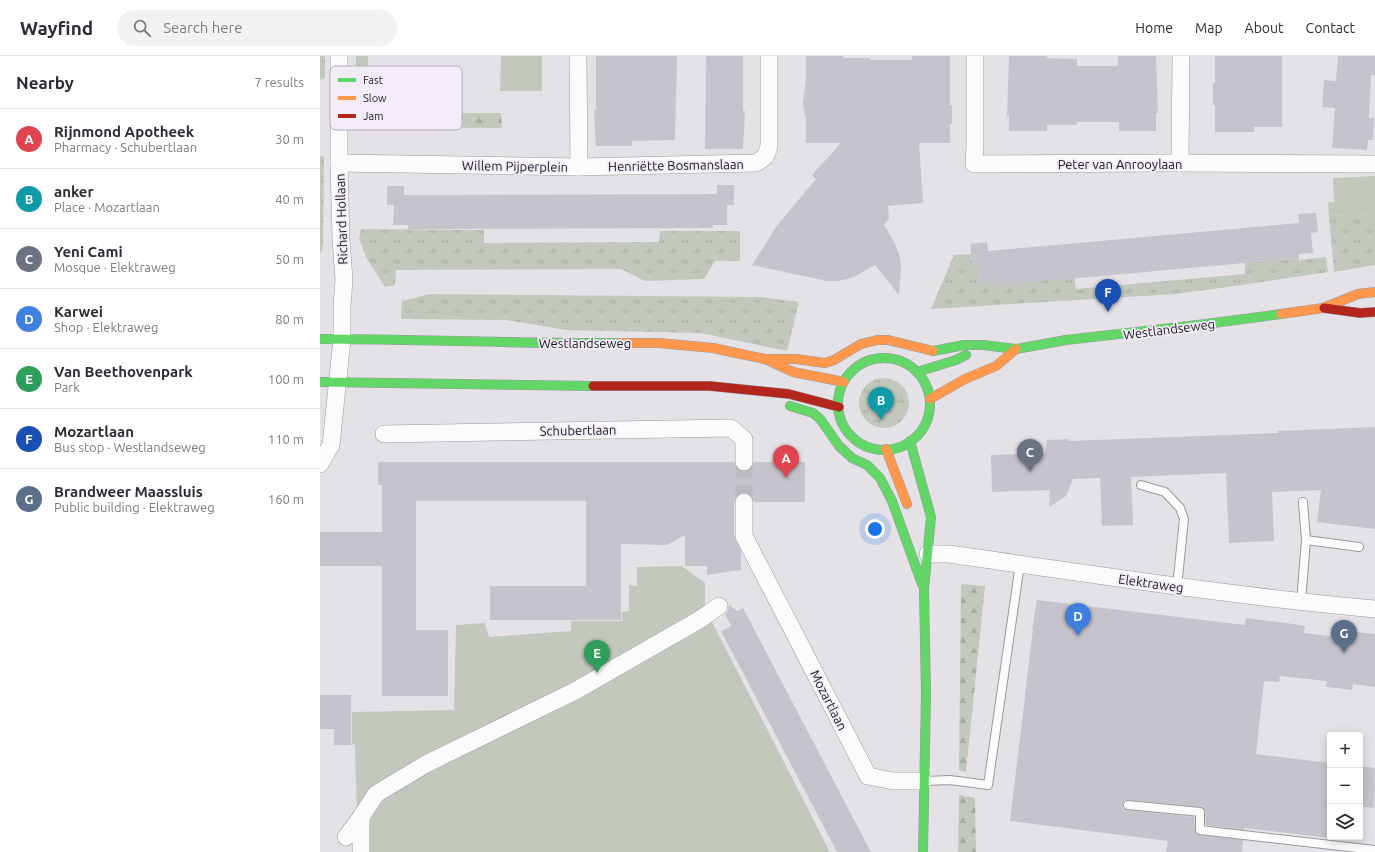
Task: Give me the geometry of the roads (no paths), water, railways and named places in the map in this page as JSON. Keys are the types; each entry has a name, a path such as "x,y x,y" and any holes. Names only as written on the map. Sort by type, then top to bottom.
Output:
{"main road":[{"name":"Westlandseweg","path":"320,339 552,344 659,343 713,348 765,359 796,359 825,363 834,360 861,344 877,340 888,340 933,351 964,345 983,345 1016,349 1066,340 1206,324 1323,308 1358,294 1375,292"},
{"name":"Westlandseweg","path":"1323,308 1360,313 1375,312"},
{"path":"917,372 956,360 983,345"},
{"path":"930,399 965,379 996,366 1016,349"},
{"path":"878,358 889,358 899,360 909,365 917,372 926,384 930,399 926,422 919,433 910,441 898,447 886,450 867,446 851,435 841,420 839,407 840,394 844,382 858,366 878,358"},
{"name":"Westlandseweg","path":"765,359 793,372 844,382"},
{"path":"320,382 658,387 710,386 789,394 839,407"},
{"path":"754,390 787,405 813,413 821,420 839,446 852,458 867,465 880,478 892,502 924,589"},
{"path":"910,441 931,517 924,589 926,694 922,852"},
{"path":"886,450 910,512"},
{"path":"919,533 928,554"}],"street":[{"name":"Willem Pijperplein","path":"339,163 579,167 578,56"},
{"name":"Henriëtte Bosmanslaan","path":"579,167 756,163 765,157 769,147 769,56"},
{"name":"Peter van Anrooylaan","path":"975,56 974,164 1375,164"},
{"path":"1180,163 1181,56"},
{"name":"Richard Hollaan","path":"320,464 331,445 342,339 344,280 341,239 339,130"},
{"name":"Schubertlaan","path":"384,434 732,428 744,439 744,462"},
{"name":"Mozartlaan","path":"744,502 744,536 868,776 893,781 924,781"},
{"name":"Elektraweg","path":"928,554 949,554 1177,587 1301,602 1375,609"},
{"path":"346,837 376,794 419,768 575,691 699,620 719,606"},
{"path":"361,817 361,852"}],"lane":[{"path":"1141,485 1165,492 1180,508 1184,518 1177,587"},
{"path":"1301,602 1306,540 1302,502"},
{"path":"1306,540 1359,547"},
{"path":"924,781 950,780 988,784 1020,564"},
{"path":"1128,804 1200,812 1200,830 1375,850"}],"tunnel":[{"path":"744,462 744,502"}],"place":[{"name":"Mozartlaan","path":"1108,312"},
{"name":"anker","path":"881,420"},
{"name":"Yeni Cami","path":"1030,472"},
{"name":"Rijnmond Apotheek","path":"786,478"},
{"name":"Karwei","path":"1078,636"},
{"name":"Brandweer Maassluis","path":"1344,653"},
{"name":"Van Beethovenpark","path":"597,673"}]}
